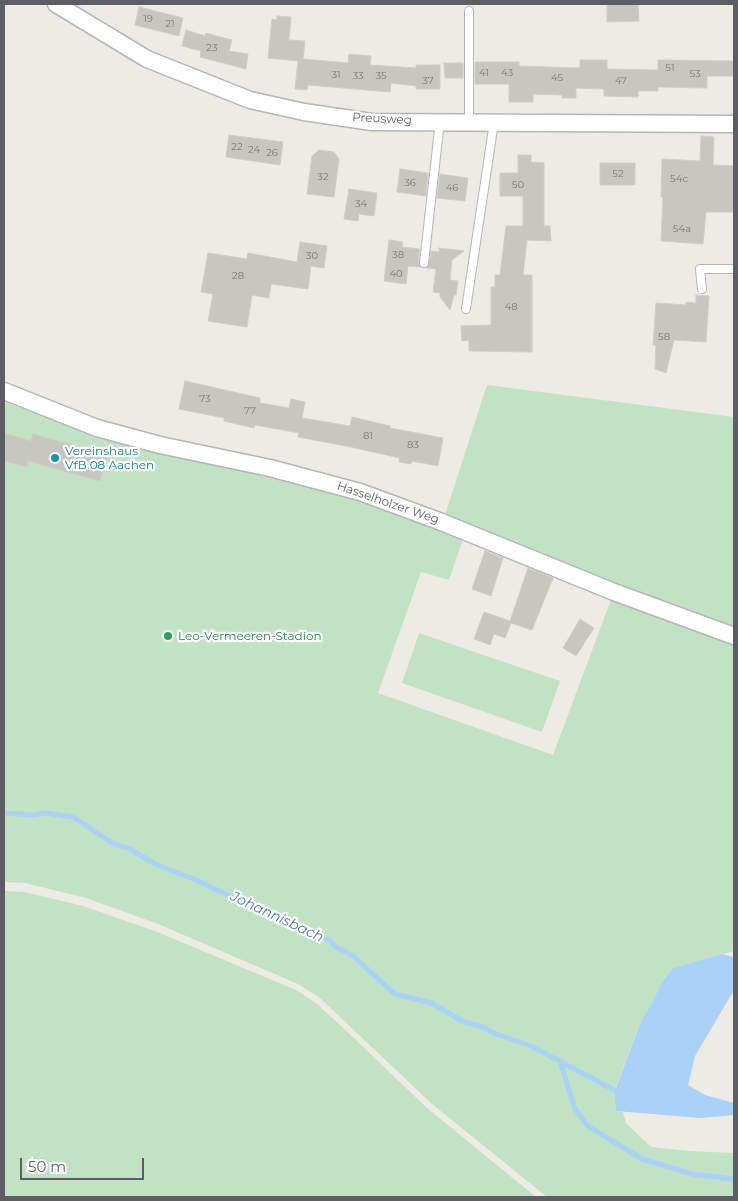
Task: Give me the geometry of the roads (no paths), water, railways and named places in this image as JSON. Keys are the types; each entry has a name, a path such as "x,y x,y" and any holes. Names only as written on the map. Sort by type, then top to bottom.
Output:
{"street":[{"name":"Preusweg","path":"56,4 147,59 250,100 304,112 372,122 734,124"},
{"name":"Hasselholzer Weg","path":"4,391 97,428 160,445 270,468 360,492 439,521 614,592 734,636"}],"lane":[{"path":"469,11 469,122"},
{"path":"424,263 440,121"},
{"path":"466,309 494,122"},
{"path":"702,289 700,269 734,269"}],"water":[{"path":"722,954 734,957 734,990 695,1056 688,1085 705,1095 734,1103 734,1115 701,1118 616,1111 614,1090 642,1019 662,982 673,968"}],"waterway":[{"name":"Johannisbach","path":"4,813 32,815 46,813 73,817 112,843 130,849 155,864 317,933 336,947 353,956 395,994 431,1003 464,1022 483,1027 496,1034 531,1046 614,1090 620,1090"},
{"path":"560,1061 575,1109 588,1126 642,1159 692,1174 734,1179"}],"place":[{"name":"Vereinshaus VfB 08 Aachen","path":"55,458"},
{"name":"Leo-Vermeeren-Stadion","path":"168,636"}]}
